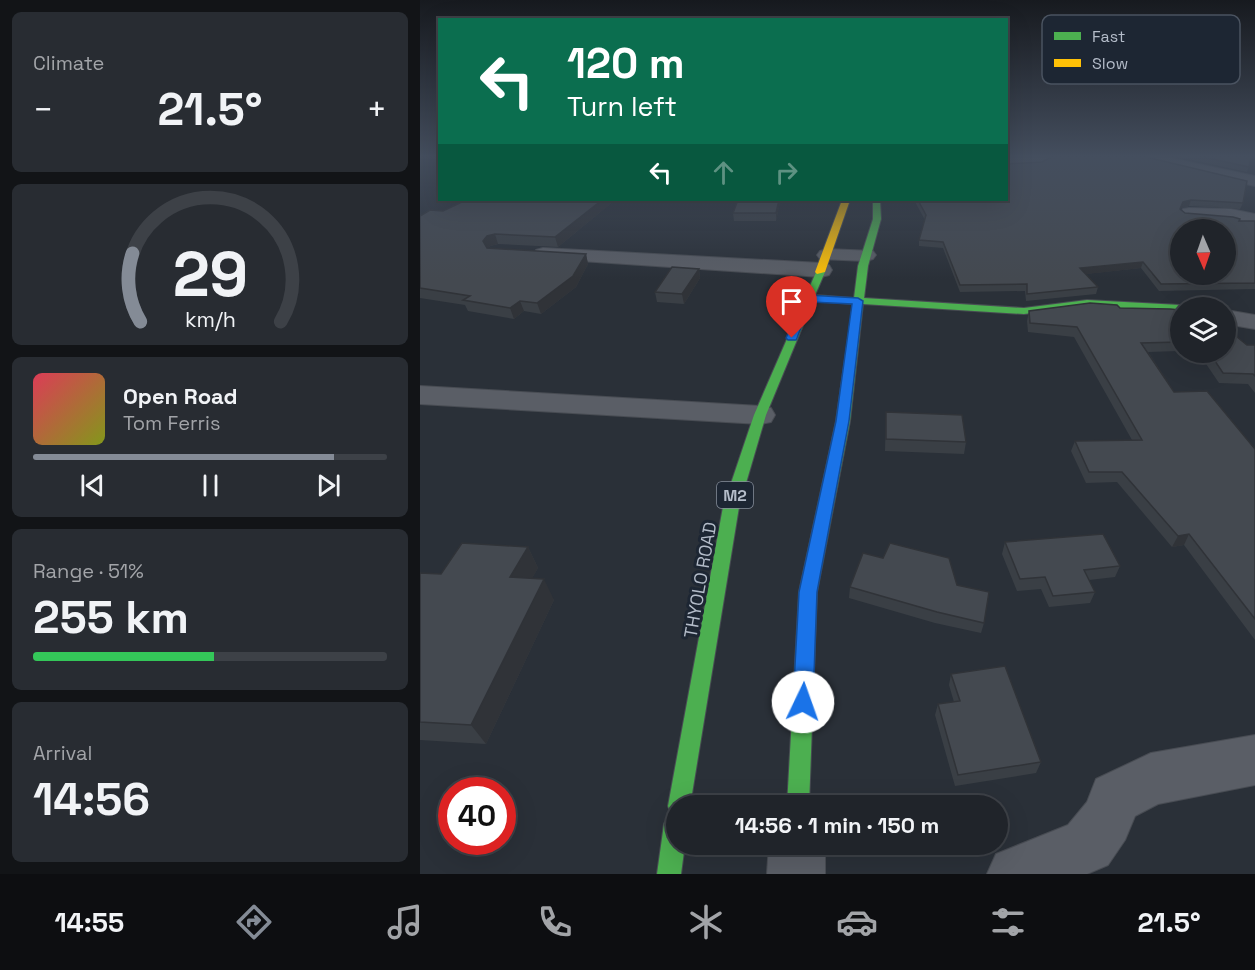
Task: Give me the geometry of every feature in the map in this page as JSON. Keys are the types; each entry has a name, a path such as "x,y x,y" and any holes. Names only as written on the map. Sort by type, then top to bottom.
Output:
{"main road":[{"name":"THYOLO ROAD","path":"681,795 731,507 760,415 824,262 846,201"},
{"path":"799,795 808,592 843,421 858,301 866,255 874,233 876,201"},
{"path":"808,298 992,310 1023,310 1087,303 1170,307"},
{"path":"669,874 672,855"}],"street":[{"path":"1189,213 1231,215 1255,220"},
{"path":"520,253 824,262 866,255"},
{"path":"1236,319 1255,322"},
{"path":"420,395 760,415"},
{"path":"1016,874 1046,864 1088,845 1106,821 1115,798 1151,779 1255,759"},
{"path":"796,874 797,855"}],"building":[{"path":"1008,197 1244,197 1243,203 1191,200 1183,202 1180,209 1185,213 1233,217 1240,219 1239,221 1255,221 1255,283 1236,283 1236,219 1170,219 1170,284 1161,284 1143,262 1080,268 1098,287 1027,294 1027,284 960,285 943,242 919,240 926,215 919,201 1008,201"},
{"path":"464,201 601,201 555,237 495,234 487,236 483,241 487,248 586,254 573,276 537,303 520,301 510,308 463,300 470,296 420,288 420,216 430,210 443,211"},
{"path":"738,201 779,201 776,213 733,213"},
{"path":"672,267 699,269 682,294 655,292"},
{"path":"1090,303 1117,305 1120,308 1170,309 1170,342 1141,343 1174,392 1207,391 1255,449 1255,619 1189,534 1178,536 1122,472 1089,472 1075,441 1142,440 1077,327 1030,323 1029,311"},
{"path":"1236,336 1247,345 1255,345 1255,376 1253,374 1223,373 1216,363 1236,363"},
{"path":"886,412 962,415 966,442 886,439"},
{"path":"1103,534 1120,566 1084,570 1095,592 1053,596 1045,577 1020,579 1005,542"},
{"path":"462,543 528,547 510,577 544,579 471,725 420,722 420,573 441,574"},
{"path":"890,543 949,558 957,585 989,592 984,623 850,587 863,553 883,558"},
{"path":"1005,666 1041,762 958,775 938,704 960,701 951,674"}],"traffic: fast":[{"path":"799,795 808,592 843,421 863,266 877,219 876,201"},
{"path":"681,795 731,507 760,415 820,272"},
{"path":"808,298 1024,311 1087,303 1170,307"},
{"path":"669,874 672,855"}],"traffic: slow":[{"path":"820,272 846,201"}],"route":[{"path":"792,338 808,298 858,301 843,421 808,592 803,702"}]}
